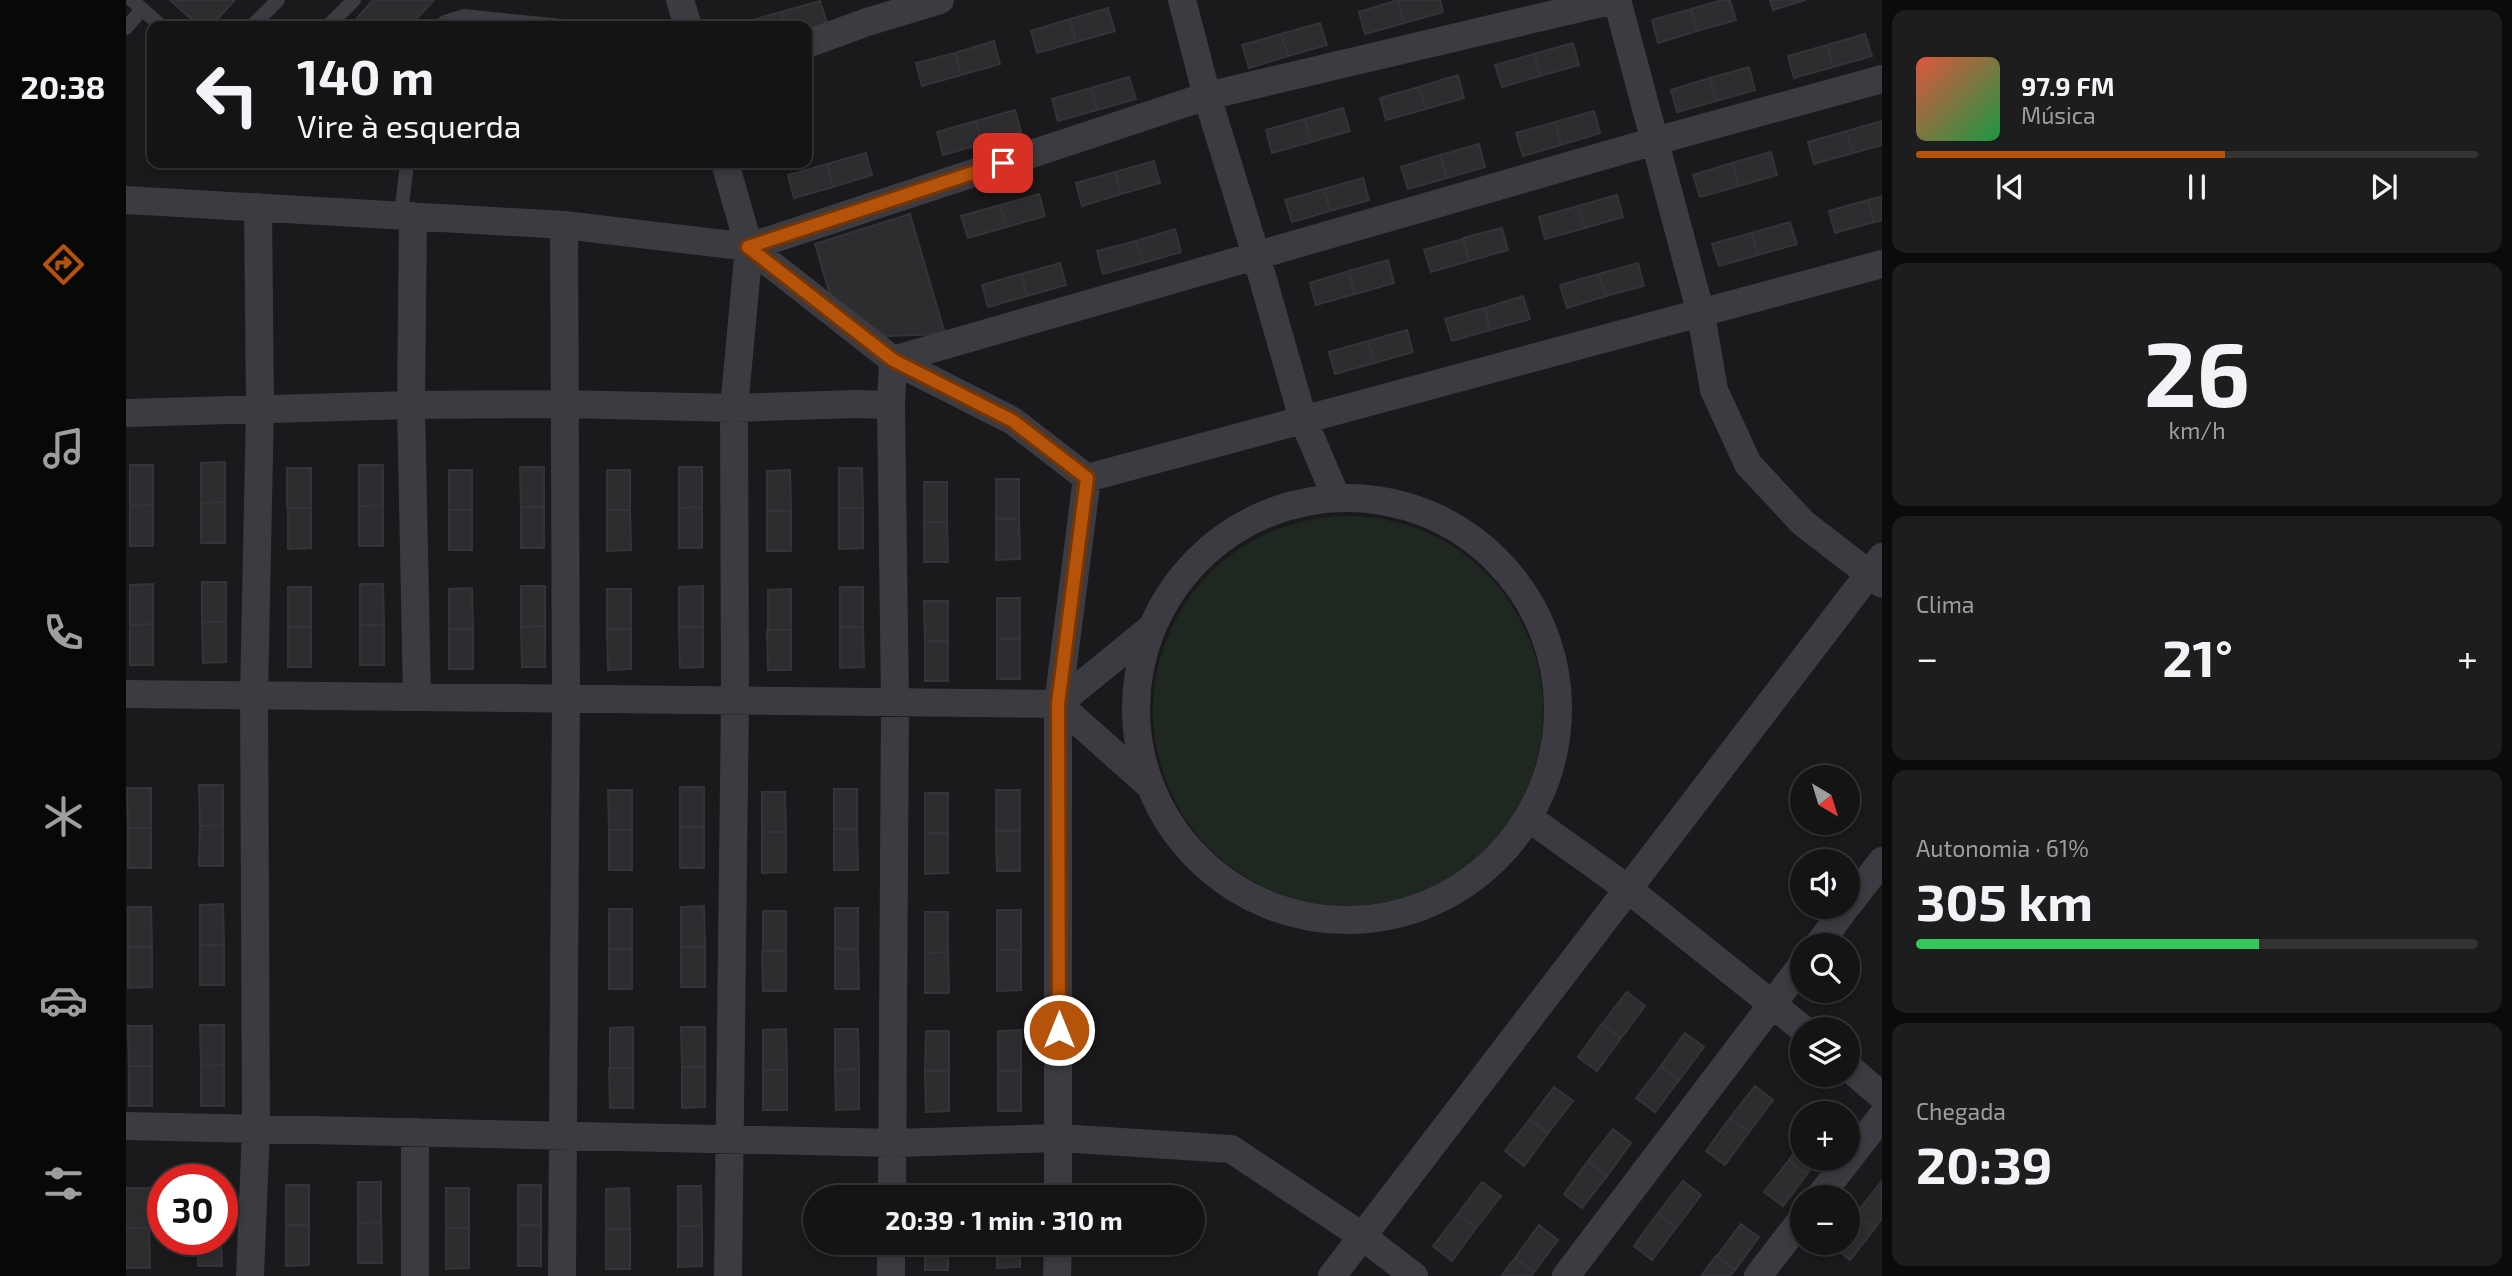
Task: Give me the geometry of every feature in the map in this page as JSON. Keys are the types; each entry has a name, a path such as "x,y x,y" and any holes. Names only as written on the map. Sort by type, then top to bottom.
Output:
{"street":[{"path":"680,0 686,21"},
{"path":"812,41 863,11 940,0"},
{"path":"1182,0 1207,96 1303,419 1336,497"},
{"path":"126,200 564,225 748,247 1207,96 1615,0 1701,314 1714,390 1748,464 1803,523 1878,571 1628,889 1332,1276"},
{"path":"893,360 1655,141 1882,79"},
{"path":"726,168 748,247 734,408 735,701 728,1276"},
{"path":"250,1276 256,1129 254,695 260,408 258,208"},
{"path":"407,216 417,697"},
{"path":"562,1276 566,699 564,225"},
{"path":"748,247 893,360 1013,421 1087,478"},
{"path":"1087,478 1882,264"},
{"path":"892,1185 895,702 891,405 893,360"},
{"path":"126,413 411,405 565,404 734,408 891,405"},
{"path":"1058,1185 1058,704 1087,478"},
{"path":"1336,497 1401,503 1461,529 1511,572 1544,628 1559,692 1554,757 1529,818 1486,870 1427,906 1361,921 1293,915 1231,888 1181,842 1147,783 1136,732 1137,679 1151,628 1181,577 1225,536 1278,509 1336,497"},
{"path":"126,694 1058,704 1151,628"},
{"path":"1058,704 1147,783"},
{"path":"1529,818 1628,889 1790,1018"},
{"path":"1860,890 1882,861"},
{"path":"1827,933 1838,919"},
{"path":"1566,1276 1790,981"},
{"path":"1860,1077 1882,1096"},
{"path":"1828,1185 1882,1116"},
{"path":"126,1126 894,1143 1059,1138 1231,1149 1362,1236 1414,1276"},
{"path":"415,1132 415,1276"},
{"path":"1758,1276 1790,1235"},
{"path":"891,1255 891,1276"},
{"path":"1057,1276 1058,1255"}],"lane":[{"path":"257,21 278,0"},
{"path":"333,21 354,0"},
{"path":"126,27 137,5 155,21"},
{"path":"448,21 464,16 513,21"},
{"path":"407,168 407,216"}],"shaded area":[{"path":"1348,516 1386,520 1423,531 1456,549 1486,573 1510,603 1528,636 1539,673 1543,711 1539,749 1528,786 1510,819 1486,849 1456,873 1423,891 1386,902 1348,906 1310,902 1273,891 1240,873 1210,849 1186,819 1168,786 1157,749 1153,711 1157,673 1168,636 1186,603 1210,573 1240,549 1273,531 1310,520"}],"building":[{"path":"170,0 235,0 216,21 193,21"},
{"path":"373,0 434,0 415,21 354,21"},
{"path":"1398,0 1404,23 1365,34 1359,12"},
{"path":"1398,0 1440,0 1443,12 1404,23"},
{"path":"1730,0 1736,20 1697,31 1691,9"},
{"path":"1770,0 1806,0 1773,10"},
{"path":"820,1 827,23 812,28 812,21 784,21 781,12"},
{"path":"1108,8 1115,31 1076,42 1070,19"},
{"path":"1691,9 1697,31 1658,43 1652,20"},
{"path":"781,12 784,21 749,21"},
{"path":"1070,19 1076,42 1037,53 1031,31"},
{"path":"1320,23 1327,45 1288,56 1281,34"},
{"path":"1281,34 1288,56 1249,68 1242,45"},
{"path":"1865,34 1872,56 1833,67 1827,45"},
{"path":"994,41 1000,64 961,75 955,53"},
{"path":"1573,43 1579,65 1540,76 1534,54"},
{"path":"1827,45 1833,67 1794,78 1788,56"},
{"path":"955,53 961,75 922,86 916,63"},
{"path":"1534,54 1540,76 1502,87 1495,65"},
{"path":"1749,67 1755,90 1716,101 1710,78"},
{"path":"1458,75 1464,98 1426,109 1419,87"},
{"path":"1129,77 1136,99 1097,110 1091,88"},
{"path":"1710,78 1716,101 1677,112 1671,90"},
{"path":"1419,87 1426,109 1386,120 1380,98"},
{"path":"1091,88 1097,110 1058,121 1052,99"},
{"path":"1343,108 1350,131 1311,142 1305,119"},
{"path":"1015,110 1021,132 982,144 976,121"},
{"path":"1594,111 1600,133 1561,145 1555,122"},
{"path":"1305,119 1311,142 1272,153 1266,130"},
{"path":"976,121 982,144 943,155 937,132"},
{"path":"1882,121 1882,145 1853,153 1847,131"},
{"path":"1555,122 1561,145 1523,156 1516,133"},
{"path":"1847,131 1853,153 1814,164 1808,142"},
{"path":"1479,144 1485,167 1447,178 1440,155"},
{"path":"1771,152 1777,175 1739,186 1732,163"},
{"path":"866,153 872,175 833,187 827,164"},
{"path":"1440,155 1447,178 1408,189 1401,167"},
{"path":"1154,161 1160,183 1121,194 1115,172"},
{"path":"1732,163 1739,186 1700,197 1693,175"},
{"path":"827,164 833,187 794,198 788,175"},
{"path":"1115,172 1121,194 1082,206 1076,183"},
{"path":"1363,178 1369,200 1330,211 1324,189"},
{"path":"1324,189 1330,211 1292,222 1285,200"},
{"path":"1039,194 1045,216 1006,227 1000,205"},
{"path":"1617,195 1623,217 1585,228 1578,206"},
{"path":"1882,196 1882,220 1874,222 1868,200"},
{"path":"1868,200 1874,222 1835,233 1829,211"},
{"path":"1000,205 1006,227 968,238 961,216"},
{"path":"1578,206 1585,228 1545,239 1539,217"},
{"path":"910,214 945,334 886,336 832,301 815,244"},
{"path":"1790,222 1797,244 1758,255 1751,233"},
{"path":"1502,228 1508,250 1469,261 1463,238"},
{"path":"1175,229 1181,252 1143,263 1136,241"},
{"path":"1751,233 1758,255 1719,266 1712,244"},
{"path":"1463,239 1469,261 1431,272 1424,250"},
{"path":"1136,241 1143,263 1103,274 1097,251"},
{"path":"1388,260 1394,283 1355,294 1349,271"},
{"path":"1060,263 1066,285 1027,296 1021,274"},
{"path":"1638,263 1644,286 1606,296 1599,274"},
{"path":"1349,271 1355,294 1316,305 1310,283"},
{"path":"1021,274 1027,296 988,307 982,285"},
{"path":"1599,274 1606,296 1567,308 1560,285"},
{"path":"1523,296 1530,319 1490,330 1485,308"},
{"path":"1484,308 1490,330 1452,341 1445,319"},
{"path":"1407,330 1413,352 1374,363 1368,341"},
{"path":"1368,341 1374,363 1335,374 1329,352"},
{"path":"225,462 225,502 201,503 201,463"},
{"path":"130,465 153,465 153,505 130,506"},
{"path":"359,465 383,465 383,505 359,506"},
{"path":"520,467 544,467 544,507 521,507"},
{"path":"679,467 702,467 702,507 679,508"},
{"path":"287,468 311,468 311,508 287,508"},
{"path":"839,468 862,468 863,508 839,508"},
{"path":"449,470 472,470 472,510 449,510"},
{"path":"607,470 630,470 630,510 607,510"},
{"path":"790,470 791,511 767,511 767,471"},
{"path":"996,479 1019,479 1019,519 996,519"},
{"path":"924,482 947,482 947,522 924,522"},
{"path":"225,502 225,543 201,543 201,503"},
{"path":"153,505 153,546 130,546 130,506"},
{"path":"383,505 383,546 359,546 359,506"},
{"path":"521,507 544,507 544,548 521,548"},
{"path":"702,507 702,548 679,548 679,508"},
{"path":"288,508 311,508 311,548 288,549"},
{"path":"839,508 863,508 863,548 839,549"},
{"path":"449,510 472,510 472,550 449,550"},
{"path":"607,510 630,510 631,550 607,551"},
{"path":"767,511 791,511 791,551 767,551"},
{"path":"996,519 1019,519 1020,559 996,560"},
{"path":"924,522 947,522 948,562 924,562"},
{"path":"202,582 226,582 226,622 202,622"},
{"path":"153,584 153,624 130,625 130,585"},
{"path":"360,584 383,584 384,625 360,625"},
{"path":"521,586 545,586 545,626 521,627"},
{"path":"703,586 703,627 679,627 679,587"},
{"path":"288,587 311,587 311,627 288,627"},
{"path":"840,587 863,587 863,627 840,627"},
{"path":"472,588 473,629 449,629 449,589"},
{"path":"607,589 631,589 631,629 607,629"},
{"path":"791,589 791,630 768,630 768,590"},
{"path":"997,598 1020,598 1020,639 997,639"},
{"path":"924,601 948,601 948,641 925,641"},
{"path":"202,622 226,622 226,662 203,663"},
{"path":"153,624 153,665 130,665 130,625"},
{"path":"360,625 384,625 384,665 360,665"},
{"path":"545,626 545,667 522,667 521,627"},
{"path":"288,627 311,627 311,667 288,667"},
{"path":"679,627 703,627 703,667 680,668"},
{"path":"840,627 863,627 864,667 840,668"},
{"path":"449,629 473,629 473,669 449,669"},
{"path":"631,629 631,669 608,670 607,630"},
{"path":"767,630 791,630 791,670 768,670"},
{"path":"997,639 1020,639 1020,679 997,679"},
{"path":"925,641 948,641 948,681 925,681"},
{"path":"199,785 223,785 223,825 200,826"},
{"path":"680,787 704,787 704,827 680,827"},
{"path":"127,788 151,788 151,828 128,828"},
{"path":"834,789 857,789 857,829 834,829"},
{"path":"608,790 632,790 632,830 609,830"},
{"path":"996,790 1020,790 1020,831 996,831"},
{"path":"762,792 785,792 786,832 762,832"},
{"path":"925,793 948,793 948,833 925,833"},
{"path":"223,825 223,866 199,866 200,826"},
{"path":"680,827 704,827 704,868 680,868"},
{"path":"128,828 151,828 151,868 128,868"},
{"path":"834,829 857,829 858,870 834,870"},
{"path":"609,830 632,830 632,870 609,870"},
{"path":"996,831 1020,831 1020,871 997,871"},
{"path":"762,832 786,832 786,872 762,873"},
{"path":"925,833 948,833 948,873 925,874"},
{"path":"223,904 224,945 200,945 200,905"},
{"path":"704,906 705,947 681,947 681,907"},
{"path":"128,907 151,907 152,947 128,947"},
{"path":"835,908 858,908 858,949 835,948"},
{"path":"609,909 632,909 632,949 609,949"},
{"path":"997,910 1021,910 1021,950 997,950"},
{"path":"763,911 786,911 786,951 763,951"},
{"path":"925,912 948,912 948,952 925,953"},
{"path":"200,945 224,945 224,985 200,985"},
{"path":"128,947 152,947 152,987 128,988"},
{"path":"681,947 705,947 705,987 681,987"},
{"path":"609,949 632,949 632,989 609,989"},
{"path":"835,949 858,949 859,989 835,989"},
{"path":"997,950 1021,950 1021,990 997,991"},
{"path":"762,951 786,951 786,991 763,991"},
{"path":"948,952 949,993 925,993 925,953"},
{"path":"1627,992 1645,1006 1621,1038 1602,1024"},
{"path":"1602,1024 1621,1038 1597,1071 1578,1057"},
{"path":"200,1025 224,1025 224,1065 201,1066"},
{"path":"128,1026 152,1026 152,1066 129,1066"},
{"path":"633,1027 633,1068 610,1068 610,1028"},
{"path":"681,1027 705,1027 705,1067 682,1067"},
{"path":"786,1029 787,1070 763,1070 763,1030"},
{"path":"835,1029 858,1029 859,1069 835,1070"},
{"path":"1021,1030 1021,1071 998,1071 998,1031"},
{"path":"926,1031 949,1031 949,1071 925,1071"},
{"path":"1685,1033 1704,1047 1679,1080 1661,1066"},
{"path":"224,1065 224,1106 201,1106 201,1066"},
{"path":"129,1066 152,1066 152,1106 129,1106"},
{"path":"1661,1066 1679,1080 1655,1112 1636,1098"},
{"path":"682,1067 705,1067 705,1107 682,1108"},
{"path":"609,1068 633,1068 633,1108 610,1108"},
{"path":"859,1069 859,1109 836,1110 835,1070"},
{"path":"763,1070 787,1070 787,1110 763,1110"},
{"path":"925,1071 949,1071 949,1111 926,1112"},
{"path":"998,1071 1021,1071 1021,1111 998,1111"},
{"path":"1755,1086 1773,1100 1749,1132 1730,1118"},
{"path":"1554,1087 1573,1101 1548,1133 1530,1119"},
{"path":"1730,1118 1749,1132 1725,1165 1706,1151"},
{"path":"1530,1119 1548,1133 1524,1166 1505,1151"},
{"path":"1613,1129 1631,1143 1607,1176 1588,1161"},
{"path":"1789,1160 1790,1171 1803,1171 1807,1174 1799,1185 1790,1185 1790,1197 1783,1206 1764,1192"},
{"path":"1588,1161 1607,1176 1582,1208 1564,1194"},
{"path":"1683,1181 1701,1195 1676,1228 1658,1213"},
{"path":"358,1182 381,1182 381,1222 358,1223"},
{"path":"1482,1182 1501,1196 1476,1228 1458,1214"},
{"path":"1881,1182 1882,1218 1875,1228 1860,1217 1860,1209"},
{"path":"286,1185 309,1185 309,1225 286,1225"},
{"path":"518,1185 541,1185 541,1225 518,1225"},
{"path":"678,1186 701,1186 702,1226 678,1226"},
{"path":"126,1188 147,1188 147,1228 126,1228"},
{"path":"446,1188 469,1188 469,1228 446,1228"},
{"path":"629,1188 630,1229 606,1229 606,1189"},
{"path":"1658,1213 1676,1228 1652,1260 1634,1246"},
{"path":"1458,1214 1476,1228 1452,1261 1433,1246"},
{"path":"1860,1217 1875,1228 1860,1247"},
{"path":"381,1222 382,1263 358,1263 358,1223"},
{"path":"1741,1224 1759,1237 1735,1270 1717,1256"},
{"path":"309,1225 309,1265 286,1266 286,1226"},
{"path":"518,1225 541,1225 541,1266 518,1266"},
{"path":"1539,1225 1558,1240 1534,1272 1515,1258"},
{"path":"678,1226 702,1226 702,1266 678,1267"},
{"path":"126,1228 147,1228 150,1268 126,1268"},
{"path":"446,1228 469,1228 469,1268 446,1269"},
{"path":"606,1229 630,1229 630,1269 606,1269"},
{"path":"198,1255 222,1255 222,1266 198,1266"},
{"path":"925,1255 948,1255 948,1270 925,1270"},
{"path":"997,1255 1020,1255 1020,1267 997,1268"},
{"path":"1716,1256 1735,1270 1730,1276 1701,1276"},
{"path":"1515,1258 1534,1272 1531,1276 1501,1276"}],"route":[{"path":"1003,163 748,247 893,360 1013,421 1087,478 1058,704 1059,1030"}]}
